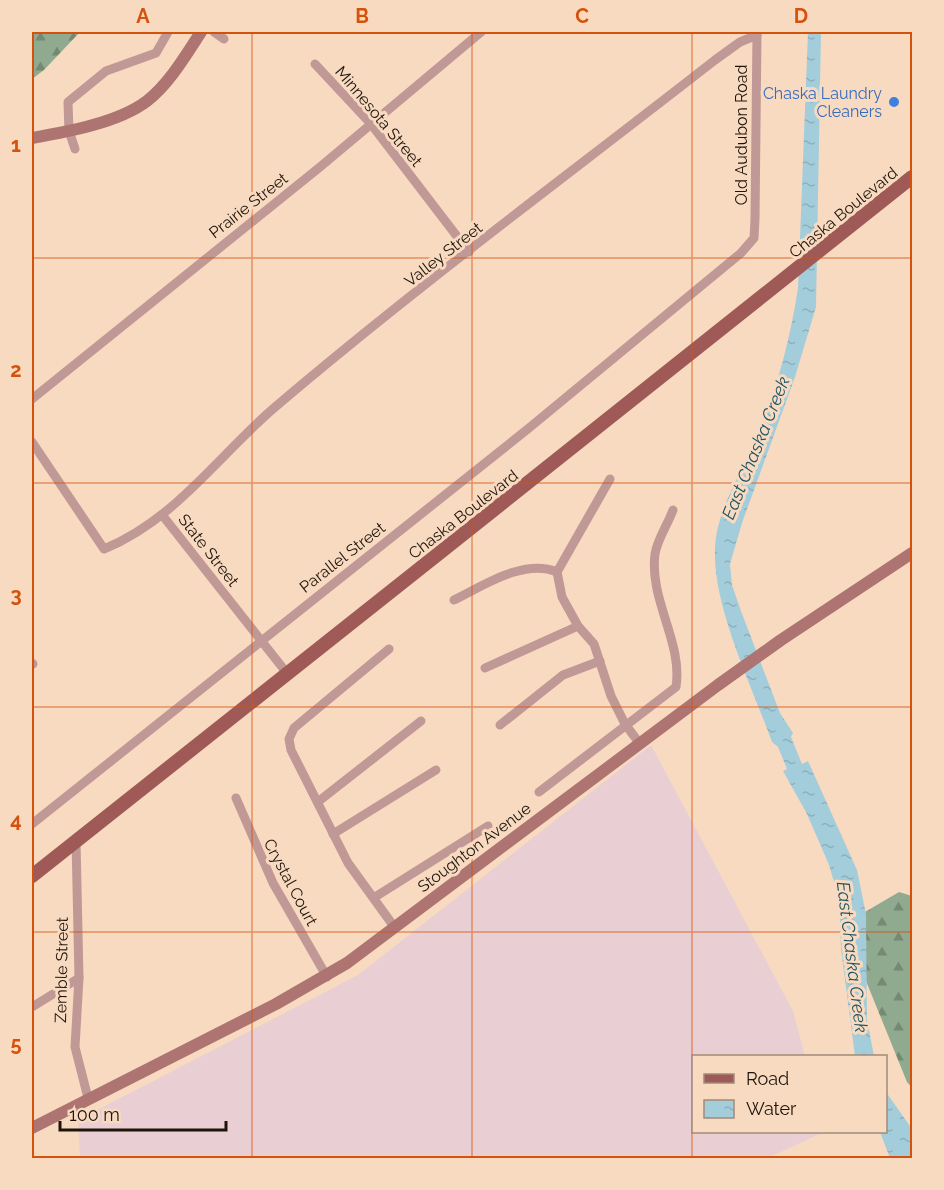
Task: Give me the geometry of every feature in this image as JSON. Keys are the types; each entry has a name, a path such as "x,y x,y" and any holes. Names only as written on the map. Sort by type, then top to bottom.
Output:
{"main road":[{"name":"Chaska Boulevard","path":"32,876 286,672 510,499 912,177"}],"street":[{"path":"75,149 69,131 68,102 106,71 156,53 168,32"},
{"path":"32,138 69,131 114,117 147,102 181,64 201,32"},
{"path":"214,32 224,39"},
{"name":"Prairie Street","path":"32,399 481,32"},
{"name":"Old Audubon Road","path":"754,238 757,33"},
{"name":"Valley Street","path":"163,516 273,409 715,60 757,33"},
{"name":"Minnesota Street","path":"315,64 371,124 469,252"},
{"name":"Parallel Street","path":"32,824 670,312 741,253 754,238"},
{"name":"State Street","path":"32,442 104,549 163,516 286,672"},
{"path":"610,479 556,572 561,597 578,626 594,644 611,696 625,724 640,744"},
{"path":"539,792 625,724 665,698 676,687 676,657 661,601 655,565 655,552 673,510"},
{"name":"Stoughton Avenue","path":"32,1128 327,977 718,685 912,553"},
{"path":"454,600 501,578 533,568 546,568 556,572"},
{"path":"485,668 578,626"},
{"path":"389,649 294,728 289,739 291,750 319,801 348,864 375,897 395,928"},
{"path":"500,725 563,675 600,661"},
{"path":"319,801 421,721"},
{"path":"333,834 436,770"},
{"name":"Crystal Court","path":"236,798 273,883 327,977"},
{"path":"375,897 488,826"},
{"name":"Zemble Street","path":"76,841 79,978 75,1047 88,1098"},
{"path":"32,1007 79,978"}],"shaded area":[{"path":"651,745 793,1011 805,1055 692,1055 692,1133 822,1133 768,1158 80,1158 78,1120 358,975"}],"green space":[{"path":"32,32 80,32 44,70 32,79"},
{"path":"899,892 912,896 912,1088 907,1082 866,981 865,912"}],"water":[{"name":"East Chaska Creek","path":"808,32 821,32 816,307 795,377 742,523 730,564 732,585 780,713 793,733 791,737 802,764 808,761 857,870 866,914 867,1020 874,1055 855,1055 841,949 839,899 829,865 807,814 783,771 787,769 778,747 772,742 744,671 726,620 716,570 715,547 721,516 767,412 792,324 798,288"},
{"path":"887,1093 912,1129 912,1158 890,1158 880,1133 887,1133"}],"place":[{"name":"Chaska Laundry Cleaners","path":"894,102"}]}
